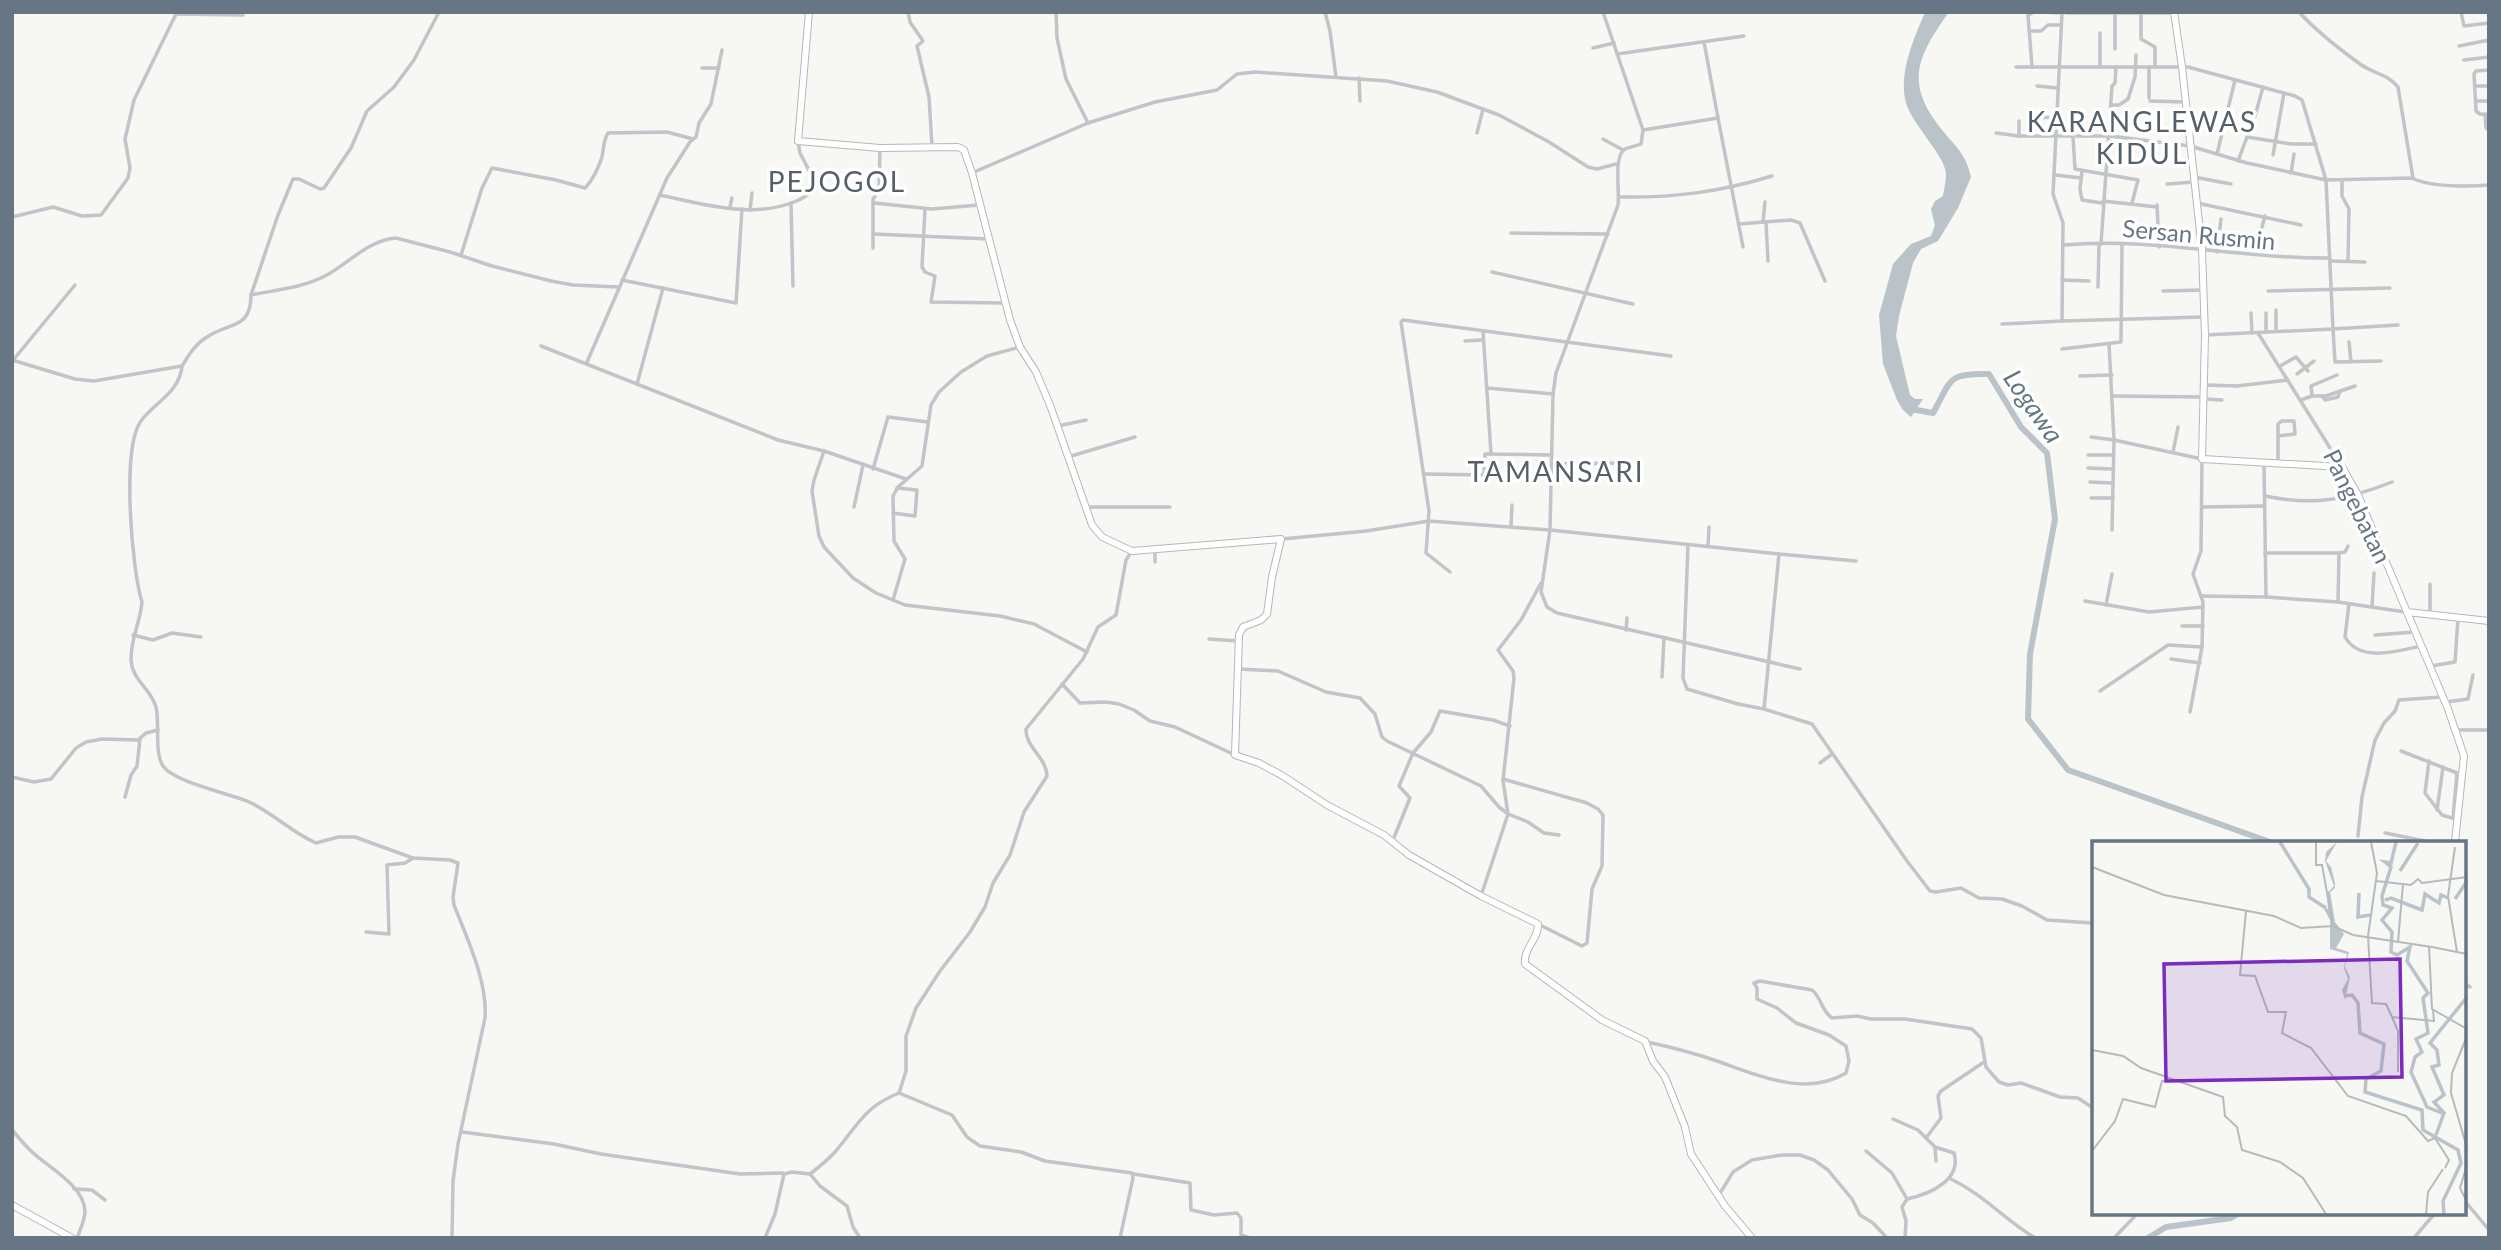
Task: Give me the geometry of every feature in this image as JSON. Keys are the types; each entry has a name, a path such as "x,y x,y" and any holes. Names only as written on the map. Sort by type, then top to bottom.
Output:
{"street":[{"path":"439,12 414,60 384,98 367,111 351,148 324,188 320,189 299,178 293,179 251,295 251,309 244,321 208,336 195,346 182,366 174,387 139,422 129,485 131,541 142,603 132,635 133,671 154,701 162,765 186,780 255,805 313,842 355,837 414,858 458,863 454,905 479,972 486,1003 453,1181 452,1238"},
{"path":"660,195 705,205 750,210 773,209 807,196 814,180 800,153 797,130 809,12"},
{"path":"908,12 910,22 923,41 918,46 929,97 932,148"},
{"path":"1056,12 1056,30 1066,79 1088,123"},
{"path":"1325,12 1336,77"},
{"path":"1602,12 1643,130 1641,144 1623,150 1616,164 1619,197 1608,234 1556,373 1553,394 1550,530 1541,596 1552,611 1800,669"},
{"path":"2032,67 2028,15 2037,12 2174,13 2195,180 2205,317 2201,551 2193,574 2201,596 2203,626 2200,663 2190,712"},
{"path":"2299,12 2329,41 2359,64 2388,78 2398,87 2412,178"},
{"path":"2461,12 2464,26 2489,23"},
{"path":"12,217 53,208 89,216 101,215 128,178 130,168 125,139 134,100 176,13 243,15"},
{"path":"2062,321 2064,245 2062,219 2053,194 2061,25 2065,13"},
{"path":"2115,13 2115,49"},
{"path":"2141,14 2141,37 2155,47 2155,67"},
{"path":"2029,31 2041,31 2048,25 2061,25"},
{"path":"2099,67 2100,33"},
{"path":"1617,54 1744,36"},
{"path":"2459,47 2489,40"},
{"path":"1704,42 1743,247"},
{"path":"1593,48 1614,43"},
{"path":"587,362 667,178 697,136 700,121 711,104 722,50"},
{"path":"2111,105 2119,105 2128,99 2136,55"},
{"path":"2464,60 2489,57"},
{"path":"2016,67 2182,67 2299,98 2304,103 2326,180 2335,361 2381,362"},
{"path":"2098,286 2112,86 2115,83 2116,67"},
{"path":"2149,67 2150,100 2187,102"},
{"path":"702,68 719,68"},
{"path":"2489,70 2474,72 2477,113 2487,114 2486,128 2489,130"},
{"path":"972,173 1088,123 1155,102 1217,90 1241,72 1359,78 1427,89 1483,109 1549,142 1588,167 1597,169 1616,164"},
{"path":"1359,78 1360,101"},
{"path":"2217,154 2235,80"},
{"path":"2037,86 2058,88"},
{"path":"2475,86 2489,86"},
{"path":"2255,116 2263,87"},
{"path":"2273,155 2284,93"},
{"path":"2476,101 2489,101"},
{"path":"1477,133 1483,109"},
{"path":"1643,130 1719,115"},
{"path":"2032,136 2034,117 2058,118"},
{"path":"2018,136 2019,121"},
{"path":"2238,161 2250,127"},
{"path":"461,255 482,188 492,168 550,178 585,188 588,187 602,156 608,133 667,132 693,139"},
{"path":"1996,134 2110,136 2190,146 2238,161 2326,180 2412,178 2421,182 2464,186 2489,185"},
{"path":"2073,137 2075,169 2138,180 2132,203"},
{"path":"2247,137 2316,144"},
{"path":"1603,139 1623,150"},
{"path":"798,141 880,148 958,147 964,150 1020,347 1036,372 1085,507 1097,533 1132,551 1366,531 1429,521 1511,526 1856,561"},
{"path":"873,248 873,198 879,190 880,148"},
{"path":"2291,173 2294,154"},
{"path":"2082,171 2082,201 2157,206 2159,247"},
{"path":"2055,175 2081,178"},
{"path":"1619,197 1660,198 1732,188 1772,176"},
{"path":"2167,184 2195,180 2231,184"},
{"path":"2342,181 2342,194 2349,209 2348,261"},
{"path":"750,210 752,193"},
{"path":"730,207 732,198"},
{"path":"1765,202 1768,261"},
{"path":"791,203 793,286"},
{"path":"874,203 925,209 981,205"},
{"path":"2197,203 2301,225"},
{"path":"622,280 736,303 742,209"},
{"path":"925,209 922,267 936,279 931,302 1006,303"},
{"path":"2257,245 2265,216"},
{"path":"2217,252 2221,219"},
{"path":"1739,224 1791,220 1800,223 1825,281"},
{"path":"1511,233 1608,234"},
{"path":"873,234 989,239"},
{"path":"251,295 288,289 323,277 362,251 396,238 492,266 573,285 620,287"},
{"path":"2062,349 2121,341 2122,244"},
{"name":"Sersan Rusmin","path":"2064,245 2122,244 2289,259 2365,262"},
{"path":"1492,272 1633,304"},
{"path":"2062,281 2090,281"},
{"path":"75,285 13,360 75,379 94,381 182,366"},
{"path":"637,384 663,288"},
{"path":"2268,291 2390,288"},
{"path":"2163,290 2204,290"},
{"path":"2276,310 2276,331"},
{"path":"2251,313 2252,333"},
{"path":"2266,313 2266,332"},
{"path":"2002,324 2205,317"},
{"path":"1450,572 1426,553 1429,521 1425,474 1400,323 1403,320 1671,356"},
{"path":"2205,335 2398,325"},
{"path":"1483,331 1491,454"},
{"name":"Pangebatan","path":"2258,333 2358,495 2455,730 2463,756 2457,797 2455,841"},
{"path":"1465,341 1482,340"},
{"path":"2349,342 2351,362"},
{"path":"2109,344 2114,440 2112,530"},
{"path":"541,346 778,440 824,451 906,479"},
{"path":"892,600 905,559 894,541 893,496 897,488 922,466 933,400 961,373 987,356 1020,347"},
{"path":"2280,366 2297,358 2306,369"},
{"path":"2297,374 2314,361"},
{"path":"2080,376 2112,375"},
{"path":"2312,396 2311,386 2337,375"},
{"path":"2203,385 2237,386 2289,380"},
{"path":"2301,400 2312,396 2322,396 2325,400 2338,397 2340,391 2355,386"},
{"path":"1487,388 1553,394"},
{"path":"2113,396 2222,400"},
{"path":"873,469 888,418 928,422"},
{"path":"1056,426 1086,420"},
{"path":"2278,436 2295,434 2294,421 2279,422 2278,436 2278,464"},
{"path":"2173,452 2178,427"},
{"path":"1066,458 1135,437"},
{"path":"2091,437 2202,459 2342,467"},
{"path":"824,451 812,491 818,536 824,547 853,578 892,600 910,606 1000,615 1034,624 1087,652"},
{"path":"1425,474 1485,475 1485,454 1552,455"},
{"path":"2088,455 2112,455"},
{"path":"1552,464 1627,463"},
{"path":"2264,464 2266,597"},
{"path":"854,507 863,465"},
{"path":"2088,468 2112,469"},
{"path":"2090,482 2113,483"},
{"path":"2265,496 2299,502 2358,495 2392,482"},
{"path":"893,513 915,516 917,490 897,488"},
{"path":"2091,498 2113,498"},
{"path":"1511,526 1512,505"},
{"path":"2203,507 2265,506"},
{"path":"1085,507 1170,507"},
{"path":"1709,527 1709,546"},
{"path":"1235,755 1238,641 1241,628 1261,620 1267,614 1281,539"},
{"path":"1688,545 1683,678 1687,690 1812,724 1930,891 1961,888 1979,898 2002,899 2022,906 2047,920 2092,923"},
{"path":"2265,554 2339,553 2345,552 2348,546"},
{"path":"461,1132 740,1174 810,1174 835,1152 863,1114 899,1093 906,1071 906,1036 916,1008 978,920 993,883 1010,855 1024,812 1045,779 1047,772 1027,740 1026,729 1087,652 1098,627 1116,615 1126,561 1132,551"},
{"path":"1155,551 1155,562"},
{"path":"2338,602 2339,553"},
{"path":"1764,709 1779,554"},
{"path":"2372,607 2374,573"},
{"path":"2106,605 2112,574"},
{"path":"1481,896 1508,814 1503,779 1514,678 1513,671 1498,649 1521,620 1542,582"},
{"path":"2430,584 2430,615"},
{"path":"2201,596 2338,602 2489,621"},
{"path":"2085,601 2149,612 2203,607"},
{"path":"2349,604 2345,637 2354,647 2380,653 2421,646"},
{"path":"1626,630 1627,618"},
{"path":"2429,666 2455,663 2458,618"},
{"path":"2182,626 2203,626"},
{"path":"2375,635 2415,632"},
{"path":"132,635 153,640 172,633 201,638"},
{"path":"1662,677 1664,638"},
{"path":"1209,639 1238,641"},
{"path":"2100,691 2168,645 2202,647"},
{"path":"2171,659 2200,663"},
{"path":"1236,669 1278,671 1326,692 1360,698 1374,714 1382,737 1481,786 1508,814 1528,822 1544,833 1559,835"},
{"path":"2358,836 2362,797 2378,733 2395,712 2399,700 2468,699 2473,675"},
{"path":"1062,684 1080,703 1119,704 1150,721 1175,727 1235,755 1259,763 1481,896 1583,946 1587,943 1592,890 1602,866 1603,815 1587,803 1503,779"},
{"path":"1392,842 1410,799 1399,786 1413,752 1431,732 1441,710 1510,726"},
{"path":"125,797 131,774 137,766 140,740 146,733 158,730"},
{"path":"2455,730 2489,730"},
{"path":"12,777 34,782 51,779 76,748 86,742 140,740"},
{"path":"2401,751 2460,774"},
{"path":"1820,763 1832,754"},
{"path":"2429,761 2425,792 2442,815 2455,819"},
{"path":"2437,810 2443,767"},
{"path":"2385,833 2421,841"},
{"path":"366,932 389,934 387,865 405,863 414,858"},
{"path":"1538,924 1538,931 1524,958 1528,967 1602,1020 1645,1041 1765,1078 1813,1084 1846,1073 1849,1061 1846,1046 1829,1035 1797,1023 1777,1008 1757,999 1754,983 1760,981 1812,990 1822,1009 1832,1018 1853,1016 1905,1019 1969,1028 1980,1036 1984,1062 1994,1078 2002,1084 2021,1083 2060,1097 2078,1098 2092,1107"},
{"path":"2466,984 2470,987"},
{"path":"1645,1041 1653,1061 1665,1077 1685,1127 1689,1150 1724,1206 1752,1238"},
{"path":"1927,1138 1941,1118 1939,1094 1984,1062"},
{"path":"899,1093 952,1115 967,1137 980,1146 1021,1152 1045,1161 1190,1183 1191,1210 1214,1215 1237,1213 1241,1218 1241,1235 1250,1238"},
{"path":"1893,1119 1918,1130 1935,1147 1955,1154 1956,1169 1951,1179 1925,1194 1907,1199 1902,1207 1906,1221 1905,1238"},
{"path":"12,1130 32,1152 69,1182 84,1206 85,1213 75,1238 12,1205"},
{"path":"1935,1147 1936,1161"},
{"path":"1867,1151 1892,1172 1907,1199"},
{"path":"1719,1195 1733,1172 1752,1160 1782,1154 1800,1155 1814,1160 1828,1170 1852,1199 1860,1215 1873,1223 1887,1238"},
{"path":"765,1238 775,1214 785,1173"},
{"path":"810,1174 820,1186 847,1206 853,1227 860,1238"},
{"path":"1120,1238 1134,1174"},
{"path":"1951,1179 1976,1192 2012,1223 2035,1238"},
{"path":"74,1189 92,1190 105,1200"},
{"path":"2466,1202 2489,1230"},
{"path":"2114,1238 2135,1215"},
{"path":"2414,1238 2430,1215"}],"shaded area":[{"path":"1925,12 1949,12 1923,57 1919,84 1930,113 1956,146 1971,177 1958,208 1938,241 1921,249 1913,263 1899,316 1896,336 1910,395 1915,399 1923,399 1911,417 1897,400 1883,364 1879,315 1893,264 1911,244 1931,236 1935,225 1931,209 1935,201 1943,196 1945,185 1944,166 1910,112 1904,92 1908,56"}],"waterway":[{"name":"Logawa","path":"1911,409 1933,413 1952,380 1965,375 1989,374 2021,427 2047,453 2055,519 2030,654 2028,719 2068,770 2267,841"},
{"name":"Logawa","path":"2148,1238 2166,1227 2231,1218 2236,1215"}],"district":[{"name":"KARANGLEWAS KIDUL","path":"2142,137"},
{"name":"PEJOGOL","path":"837,181"},
{"name":"TAMANSARI","path":"1556,471"}]}
